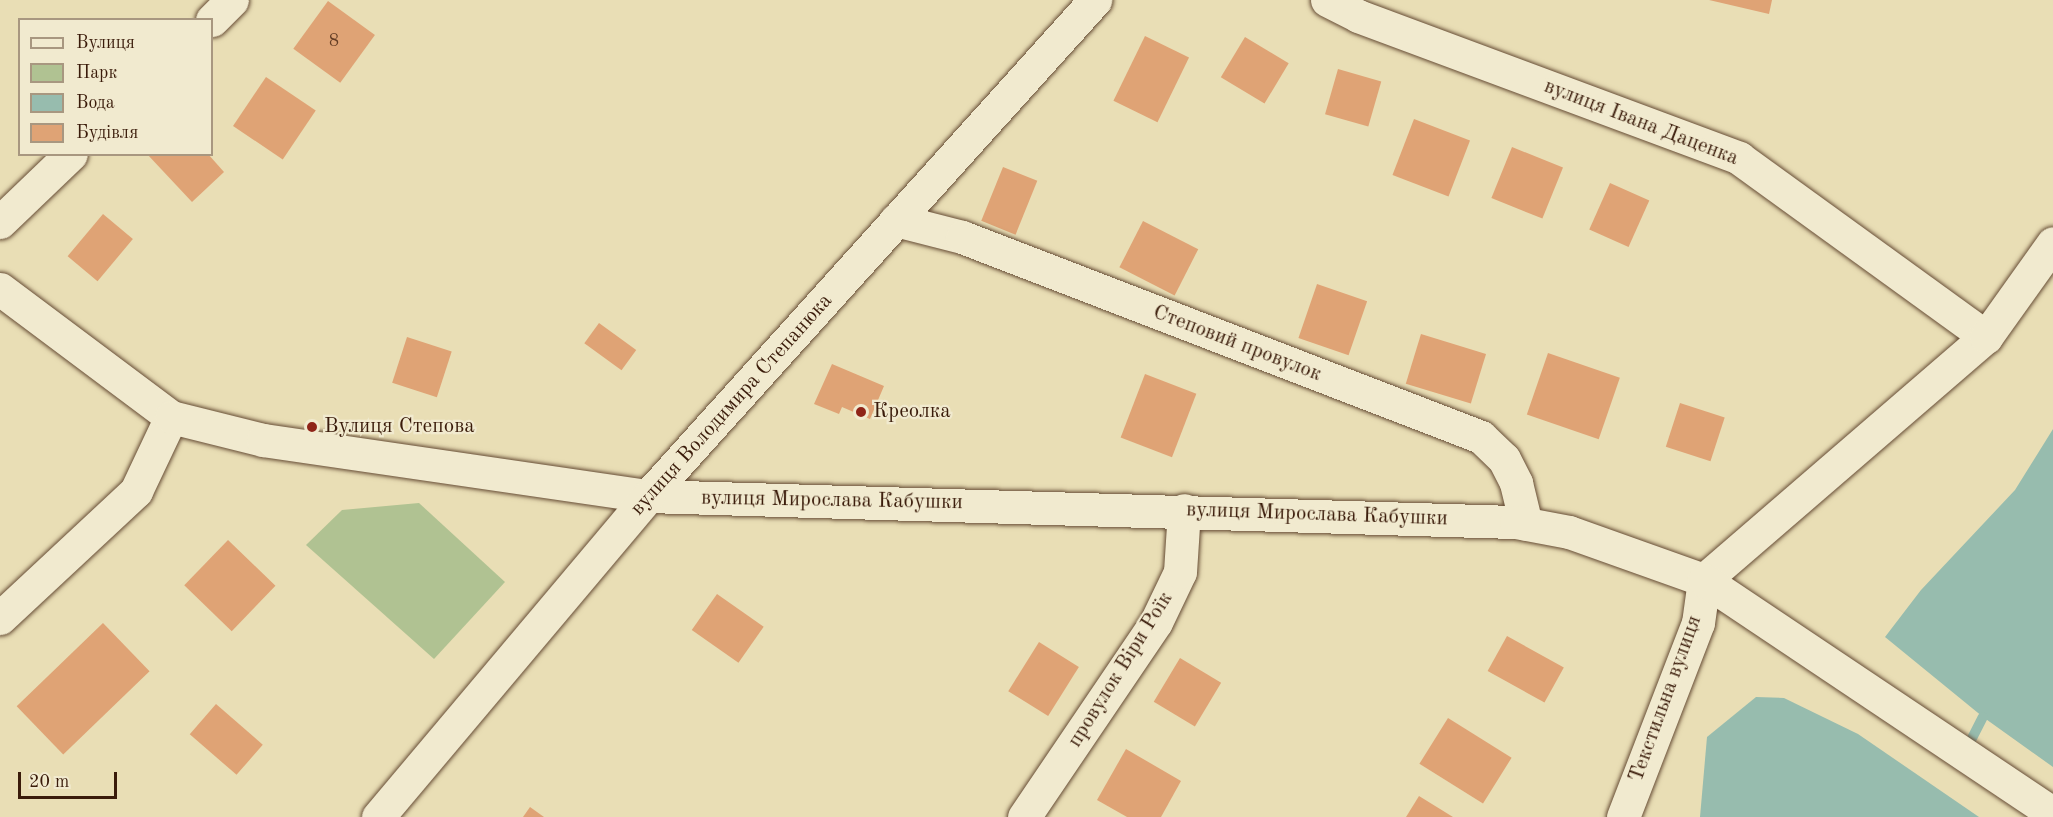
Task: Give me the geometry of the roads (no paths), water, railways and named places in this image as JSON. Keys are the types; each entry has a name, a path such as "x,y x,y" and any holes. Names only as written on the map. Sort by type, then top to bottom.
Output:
{"street":[{"path":"213,19 232,0"},
{"name":"вулиця Володимира Степанюка","path":"378,817 648,496 1095,0"},
{"name":"вулиця Івана Даценка","path":"1327,0 1358,16 1739,158 1986,337"},
{"path":"0,222 68,156"},
{"name":"Степовий провулок","path":"896,220 962,237 1481,437 1504,459 1516,483 1526,524"},
{"path":"1704,580 1986,337 2053,243"},
{"name":"вулиця Мирослава Кабушки","path":"0,289 171,417 263,440 648,496 1184,510 1526,524 1569,532 1704,580 2053,814"},
{"path":"0,618 136,491 171,417"},
{"name":"провулок Віри Роїк","path":"1024,817 1156,622 1180,572 1184,510"},
{"name":"Текстильна вулиця","path":"1623,817 1698,623 1704,580"}],"water":[{"path":"2053,429 2053,767 1983,717 1885,637 1921,590 2015,490"},
{"path":"1756,697 1784,698 1858,734 1979,817 1700,817 1707,737"}],"waterway":[{"path":"1965,752 1983,717"}],"place":[{"name":"Креолка","path":"861,412"},
{"name":"Вулиця Степова","path":"312,427"}]}
